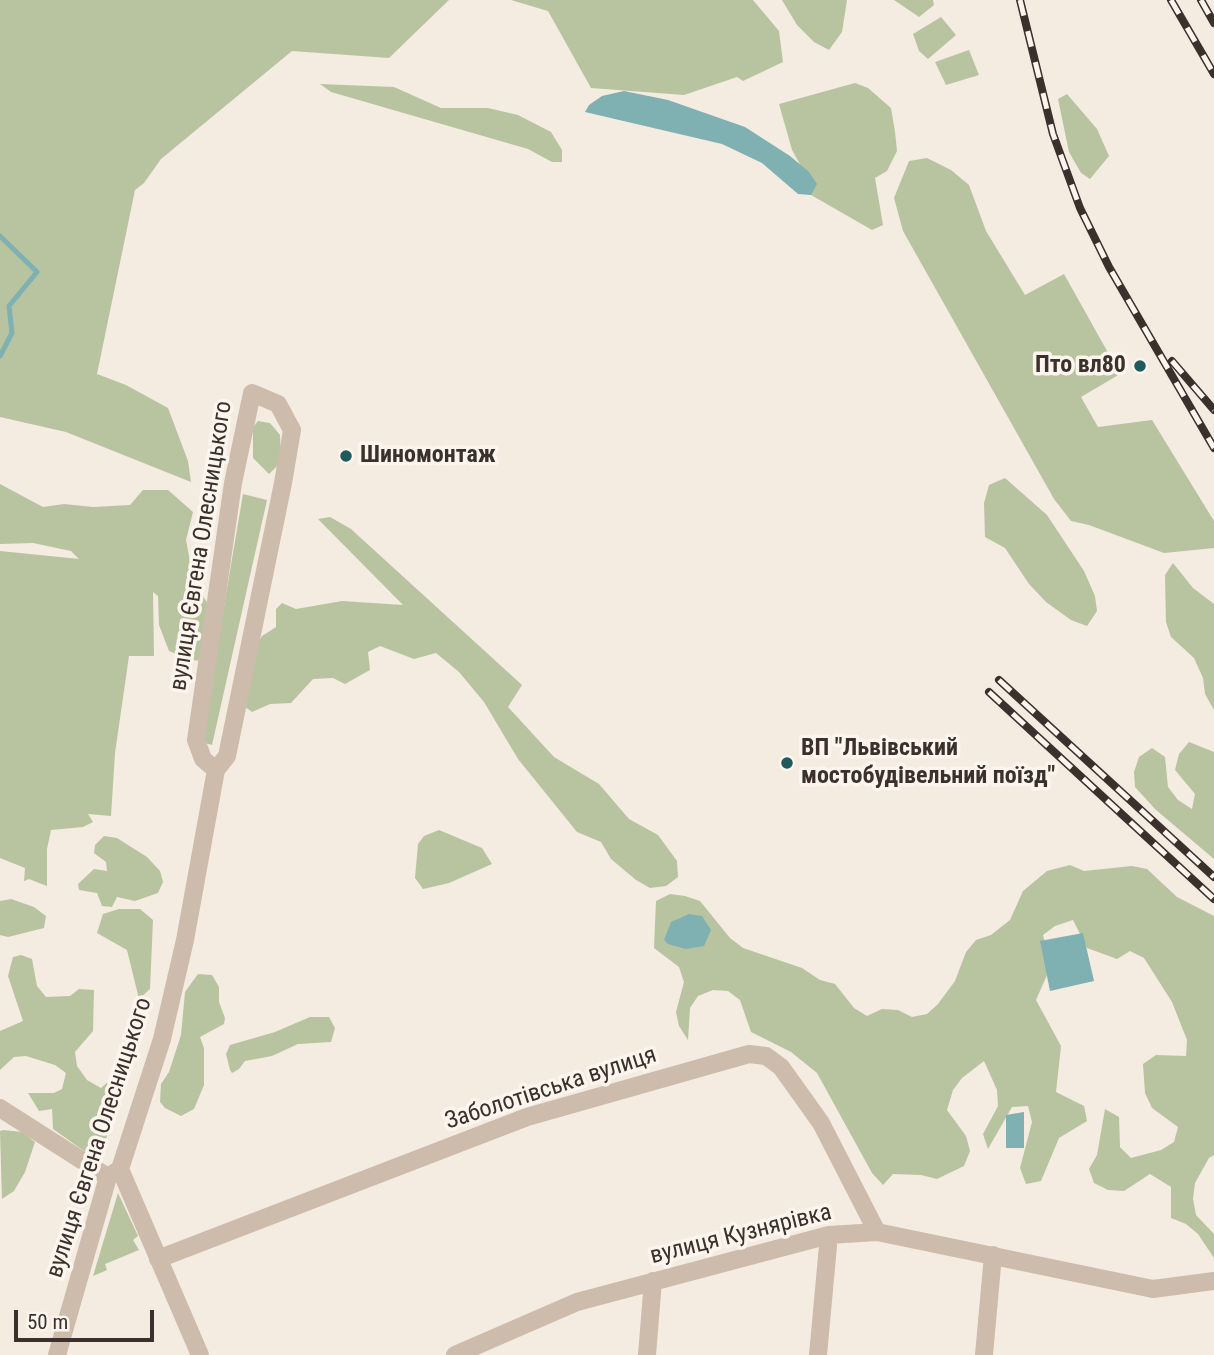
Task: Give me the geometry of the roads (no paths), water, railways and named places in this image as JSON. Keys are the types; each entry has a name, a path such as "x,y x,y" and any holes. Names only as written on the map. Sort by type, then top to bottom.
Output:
{"street":[{"name":"вулиця Євгена Олесницького","path":"57,1355 114,1173 162,1039 185,940 216,769 227,756 292,430 278,404 252,393 233,483 196,740 203,759 216,769"},
{"name":"Заболотівська вулиця","path":"158,1259 527,1117 748,1054 766,1056 782,1067 821,1123 877,1232"},
{"path":"0,1108 114,1173 158,1259 200,1355"},
{"name":"вулиця Кузнярівка","path":"455,1355 482,1349 577,1303 829,1235 877,1232 1153,1289 1214,1281"},
{"path":"818,1355 829,1235"},
{"path":"984,1355 993,1255"},
{"path":"647,1355 653,1281"}],"water":[{"path":"624,91 668,100 745,127 790,156 809,172 817,184 811,195 798,194 762,163 722,144 585,112 589,105 602,96"},
{"path":"689,914 702,916 711,930 704,946 686,949 668,944 664,940 671,922"},
{"path":"1083,933 1094,981 1050,991 1040,941"},
{"path":"1024,1112 1024,1148 1006,1148 1006,1115"}],"waterway":[{"path":"0,236 37,272 9,306 12,333 0,356"}],"railway":[{"path":"1020,0 1053,134 1080,208 1109,267 1214,448"},
{"path":"1171,0 1214,74"},
{"path":"1201,0 1214,23"},
{"path":"1172,361 1214,410"},
{"path":"999,680 1214,877"},
{"path":"989,692 1214,899"}],"place":[{"name":"Пто вл80","path":"1140,366"},
{"name":"Шиномонтаж","path":"346,456"},
{"name":"ВП \"Львівський мостобудівельний поїзд\"","path":"787,763"}]}
